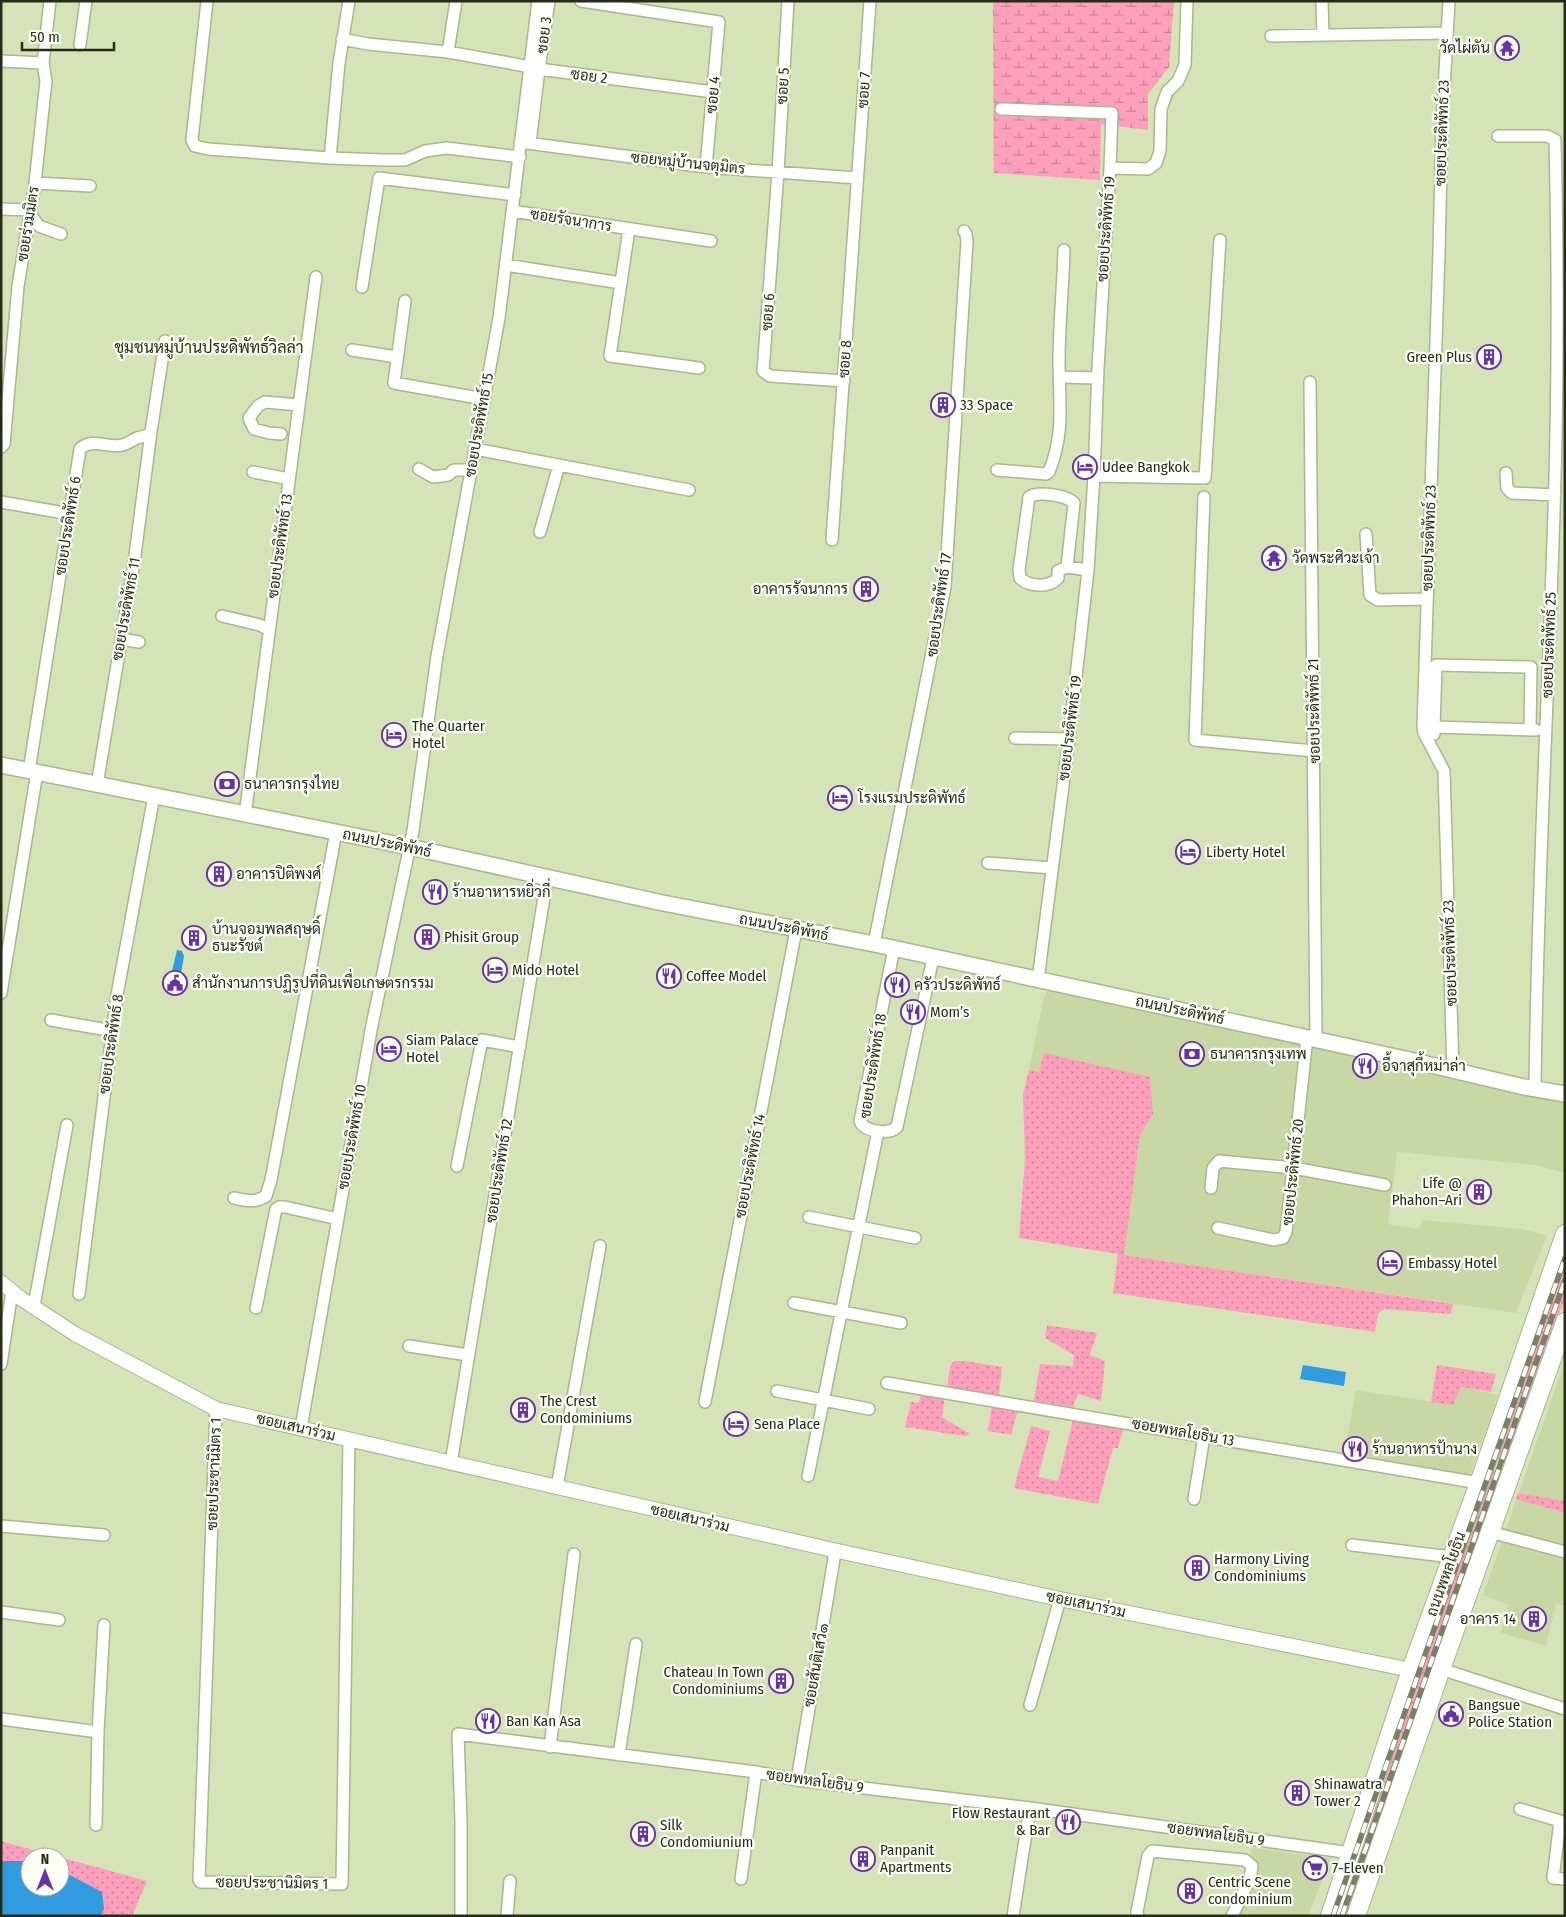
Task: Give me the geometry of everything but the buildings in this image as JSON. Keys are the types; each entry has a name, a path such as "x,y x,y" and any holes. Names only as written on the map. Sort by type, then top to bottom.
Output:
{"main road":[{"name":"ถนนประดิพัทธ์","path":"1,765 410,847 547,879 894,948 1565,1094"},
{"name":"ถนนพหลโยธิน","path":"1330,1916 1411,1670 1479,1482 1565,1234"},
{"name":"ถนนพหลโยธิน","path":"1356,1916 1441,1669 1561,1342 1565,1322"}],"street":[{"name":"ซอยร่วมมิตร","path":"1,447 4,444 18,286 35,183 46,81 44,62 50,1"},
{"path":"80,44 86,1"},
{"path":"207,1 192,140 195,146 208,149 330,158 405,160 425,151 447,148 520,157"},
{"path":"330,158 342,39 349,1"},
{"path":"448,52 456,1"},
{"name":"ซอยประดิพัทธ์ 15","path":"410,847 436,656 499,318 512,211 520,157 525,143 535,68 538,1"},
{"name":"ซอย 3","path":"535,68 548,1"},
{"name":"ซอย 4","path":"582,1 719,22 706,167"},
{"name":"ซอย 5","path":"778,172 788,1"},
{"name":"ซอย 7","path":"856,178 870,1"},
{"name":"ซอยประดิพัทธ์ 19","path":"1038,980 1069,739 1088,570 1094,476 1097,378 1110,168 1148,169 1156,163 1160,151 1162,109 1167,92 1178,81 1185,65 1187,1"},
{"path":"1322,1 1322,34"},
{"name":"ซอยประดิพัทธ์ 23","path":"1449,1 1442,124 1423,726 1424,733 1444,771 1453,1070"},
{"path":"1271,36 1447,33"},
{"name":"ซอย 2","path":"342,39 368,44 448,52 535,68 713,92"},
{"path":"1,61 44,62"},
{"path":"1001,108 1112,113 1110,168"},
{"name":"ซอยประดิพัทธ์ 25","path":"1498,136 1547,136 1555,140 1558,284 1554,495 1539,882 1535,1089"},
{"name":"ซอยหมู่บ้านจตุมิตร","path":"525,143 706,167 856,178"},
{"name":"ซอย 6","path":"778,172 763,371 770,376 844,381"},
{"path":"362,287 378,178 515,195"},
{"name":"ซอย 8","path":"832,540 856,178"},
{"path":"35,183 90,186"},
{"path":"1,209 30,212 39,226 61,234"},
{"name":"ซอยรัจนาการ","path":"512,211 711,241"},
{"name":"ซอยรัจนาการ","path":"629,229 610,356 699,368"},
{"name":"ซอยประดิพัทธ์ 17","path":"874,944 945,587 967,241 964,231"},
{"path":"1094,476 1205,478 1220,240"},
{"path":"997,470 1040,474 1049,472 1054,458 1061,427 1060,377 1064,250"},
{"path":"506,264 621,283"},
{"name":"ซอยประดิพัทธ์ 13","path":"245,815 316,277"},
{"path":"405,301 394,383 484,399"},
{"path":"151,432 164,341"},
{"path":"352,350 397,357"},
{"path":"1060,377 1097,378"},
{"name":"ซอยประดิพัทธ์ 21","path":"1310,382 1314,751 1312,1038"},
{"path":"281,434 254,429 249,418 258,406 265,402 299,405"},
{"name":"ซอยประดิพัทธ์ 6","path":"1,993 80,449 83,445 90,444 120,446 136,438 148,436 151,432"},
{"name":"ซอยประดิพัทธ์ 11","path":"97,785 142,508 151,432"},
{"path":"475,449 689,490"},
{"path":"540,532 559,465"},
{"path":"419,469 433,477 448,474 454,470 471,470"},
{"path":"253,472 289,479"},
{"path":"1506,473 1507,488 1512,493 1554,495"},
{"path":"1067,567 1074,502 1066,497 1033,494 1029,497 1019,570 1020,578 1024,582 1033,585 1051,584 1058,578 1058,571 1067,567 1088,570"},
{"path":"1204,497 1195,740 1314,751"},
{"path":"1,502 70,514"},
{"path":"1366,534 1370,595 1378,600 1426,599"},
{"path":"222,616 260,625 269,630"},
{"path":"121,639 139,642"},
{"path":"1434,750 1436,666 1531,667 1530,730"},
{"path":"1434,727 1546,730"},
{"path":"1015,738 1069,739"},
{"name":"ซอยประดิพัทธ์ 8","path":"79,1294 117,995 154,796"},
{"path":"234,1198 252,1202 266,1196 336,832"},
{"name":"ซอยประดิพัทธ์ 10","path":"301,1428 372,1025 410,847"},
{"path":"988,863 1052,868"},
{"name":"ซอยประดิพัทธ์ 12","path":"451,1463 547,879"},
{"name":"ซอยประดิพัทธ์ 14","path":"705,1402 796,930"},
{"name":"ซอยประดิพัทธ์ 18","path":"894,948 860,1121 867,1128 878,1131 888,1132 897,1127 933,958"},
{"path":"51,1020 113,1031"},
{"name":"ซอยประดิพัทธ์ 20","path":"1218,1228 1274,1240 1283,1238 1286,1232 1312,1038"},
{"path":"457,1166 482,1040 520,1047"},
{"path":"34,1306 67,1125"},
{"path":"808,1476 878,1131"},
{"path":"1211,1188 1213,1168 1219,1161 1294,1168 1386,1185"},
{"path":"256,1308 276,1209 285,1207 338,1218"},
{"path":"809,1217 915,1238"},
{"path":"557,1487 600,1246"},
{"path":"1,1364 7,1287"},
{"name":"ซอยเสนาร่วม","path":"7,1287 75,1334 216,1409 833,1550 1060,1599 1411,1670"},
{"path":"794,1303 901,1323"},
{"path":"409,1346 468,1355"},
{"name":"ซอยพหลโยธิน 13","path":"886,1382 1479,1482"},
{"path":"777,1391 869,1409"},
{"name":"ซอยประชานิมิตร 1","path":"216,1409 199,1880 201,1882 342,1884 349,1439"},
{"path":"1194,1500 1204,1436"},
{"path":"1,1526 104,1535"},
{"path":"1490,1532 1565,1552"},
{"path":"1352,1545 1452,1557"},
{"name":"ซอยสันติเสวี๑","path":"797,1780 834,1559 833,1550"},
{"path":"550,1747 574,1554"},
{"path":"1030,1704 1060,1599"},
{"path":"1,1612 59,1620"},
{"path":"96,1825 98,1732 104,1625"},
{"path":"618,1756 636,1644"},
{"path":"1441,1669 1565,1709"},
{"path":"1,1719 98,1732"},
{"name":"ซอยพหลโยธิน 9","path":"461,1916 461,1821 458,1734 618,1756 756,1772 797,1780 1030,1808 1351,1853"},
{"path":"741,1879 756,1772"},
{"path":"1014,1916 1030,1808"},
{"path":"1520,1809 1560,1821 1553,1878 1565,1879"},
{"path":"1226,1858 1233,1836"},
{"path":"1138,1916 1137,1912 1148,1856 1152,1851 1245,1860 1252,1866 1250,1878 1232,1916"},
{"path":"507,1916 510,1881"}],"shaded area":[{"path":"1048,990 1157,1011 1565,1103 1565,1173 1536,1165 1397,1152 1388,1224 1420,1229 1422,1220 1522,1229 1547,1236 1516,1313 1124,1255 1140,1135 1153,1115 1044,1053 1039,1072 1029,1070 1044,997"},
{"path":"1565,1361 1565,1606 1556,1604 1546,1646 1501,1633 1509,1605 1483,1595"},
{"path":"1460,1387 1498,1395 1466,1486 1342,1465 1356,1390 1453,1405"},
{"path":"1252,1848 1331,1858 1308,1916 1231,1916"}],"green space":[{"path":"993,1 1174,1 1169,67 1148,94 1148,130 1101,124 1100,180 994,173"},
{"path":"1044,1053 1150,1077 1153,1115 1140,1135 1124,1255 1453,1304 1451,1314 1384,1309 1378,1314 1375,1332 1113,1293 1118,1254 1019,1238 1025,1159 1023,1095 1029,1070 1039,1072"},
{"path":"1565,1249 1565,1298 1508,1459 1505,1462 1490,1458"},
{"path":"1047,1325 1097,1333 1090,1355 1105,1361 1101,1401 1078,1394 1073,1407 1034,1401 1040,1364 1073,1366 1074,1355 1045,1338"},
{"path":"954,1361 1002,1367 999,1396 947,1388 950,1366"},
{"path":"1437,1365 1496,1374 1491,1392 1461,1387 1453,1405 1431,1402"},
{"path":"921,1393 945,1396 942,1417 970,1434 965,1436 905,1427 911,1402 919,1403"},
{"path":"992,1405 1018,1410 1011,1435 988,1431"},
{"path":"1073,1420 1094,1424 1124,1426 1118,1448 1113,1448 1098,1504 1014,1488 1031,1426 1050,1431 1038,1477 1058,1481"},
{"path":"1487,1469 1501,1472 1502,1475 1347,1916 1334,1916"},
{"path":"1518,1493 1565,1501 1565,1513 1516,1499"},
{"path":"1,1841 23,1847 20,1847 20,1897 70,1897 70,1860 147,1881 132,1916 1,1916"}],"water":[{"path":"177,950 182,951 184,956 180,979 176,980 172,971"},
{"path":"1303,1365 1346,1372 1344,1386 1300,1379"},
{"path":"1,1861 20,1861 20,1897 70,1897 70,1875 102,1892 104,1909 100,1916 1,1916"}],"railway":[{"path":"1333,1916 1565,1258"},
{"path":"1342,1916 1565,1280"}],"place":[{"name":"วัดไผ่ตัน","path":"1507,48"},
{"name":"Green Plus","path":"1489,357"},
{"name":"33 Space","path":"943,405"},
{"name":"Udee Bangkok","path":"1085,467"},
{"name":"วัดพระศิวะเจ้า","path":"1274,558"},
{"name":"อาคารรัจนาการ","path":"866,589"},
{"name":"The Quarter Hotel","path":"394,735"},
{"name":"ธนาคารกรุงไทย","path":"227,784"},
{"name":"โรงแรมประดิพัทธ์","path":"840,798"},
{"name":"Liberty Hotel","path":"1188,852"},
{"name":"อาคารปิติพงศ์","path":"219,874"},
{"name":"ร้านอาหารหยิ่วกี่","path":"435,892"},
{"name":"Phisit Group","path":"427,937"},
{"name":"บ้านจอมพลสฤษดิ์ ธนะรัชต์","path":"194,938"},
{"name":"Mido Hotel","path":"495,970"},
{"name":"Coffee Model","path":"669,976"},
{"name":"สำนักงานการปฏิรูปที่ดินเพื่อเกษตรกรรม","path":"175,983"},
{"name":"ครัวประดิพัทธ์","path":"897,985"},
{"name":"Mom’s","path":"913,1012"},
{"name":"Siam Palace Hotel","path":"389,1049"},
{"name":"ธนาคารกรุงเทพ","path":"1192,1054"},
{"name":"อี้จาสุกี้หม่าล่า","path":"1365,1066"},
{"name":"Life @ Phahon–Ari","path":"1479,1192"},
{"name":"Embassy Hotel","path":"1390,1263"},
{"name":"The Crest Condominiums","path":"523,1410"},
{"name":"Sena Place","path":"736,1424"},
{"name":"ร้านอาหารป้านาง","path":"1355,1449"},
{"name":"Harmony Living Condominiums","path":"1197,1568"},
{"name":"อาคาร 14","path":"1534,1619"},
{"name":"Chateau In Town Condominiums","path":"781,1681"},
{"name":"Bangsue Police Station","path":"1451,1714"},
{"name":"Ban Kan Asa","path":"488,1721"},
{"name":"Shinawatra Tower 2","path":"1297,1793"},
{"name":"Flow Restaurant & Bar","path":"1068,1822"},
{"name":"Silk Condomiunium","path":"643,1834"},
{"name":"Panpanit Apartments","path":"863,1859"},
{"name":"7-Eleven","path":"1315,1868"},
{"name":"Centric Scene condominium","path":"1190,1891"}],"district":[{"name":"ชุมชนหมู่บ้านประดิพัทธ์วิลล่า","path":"209,347"}]}
